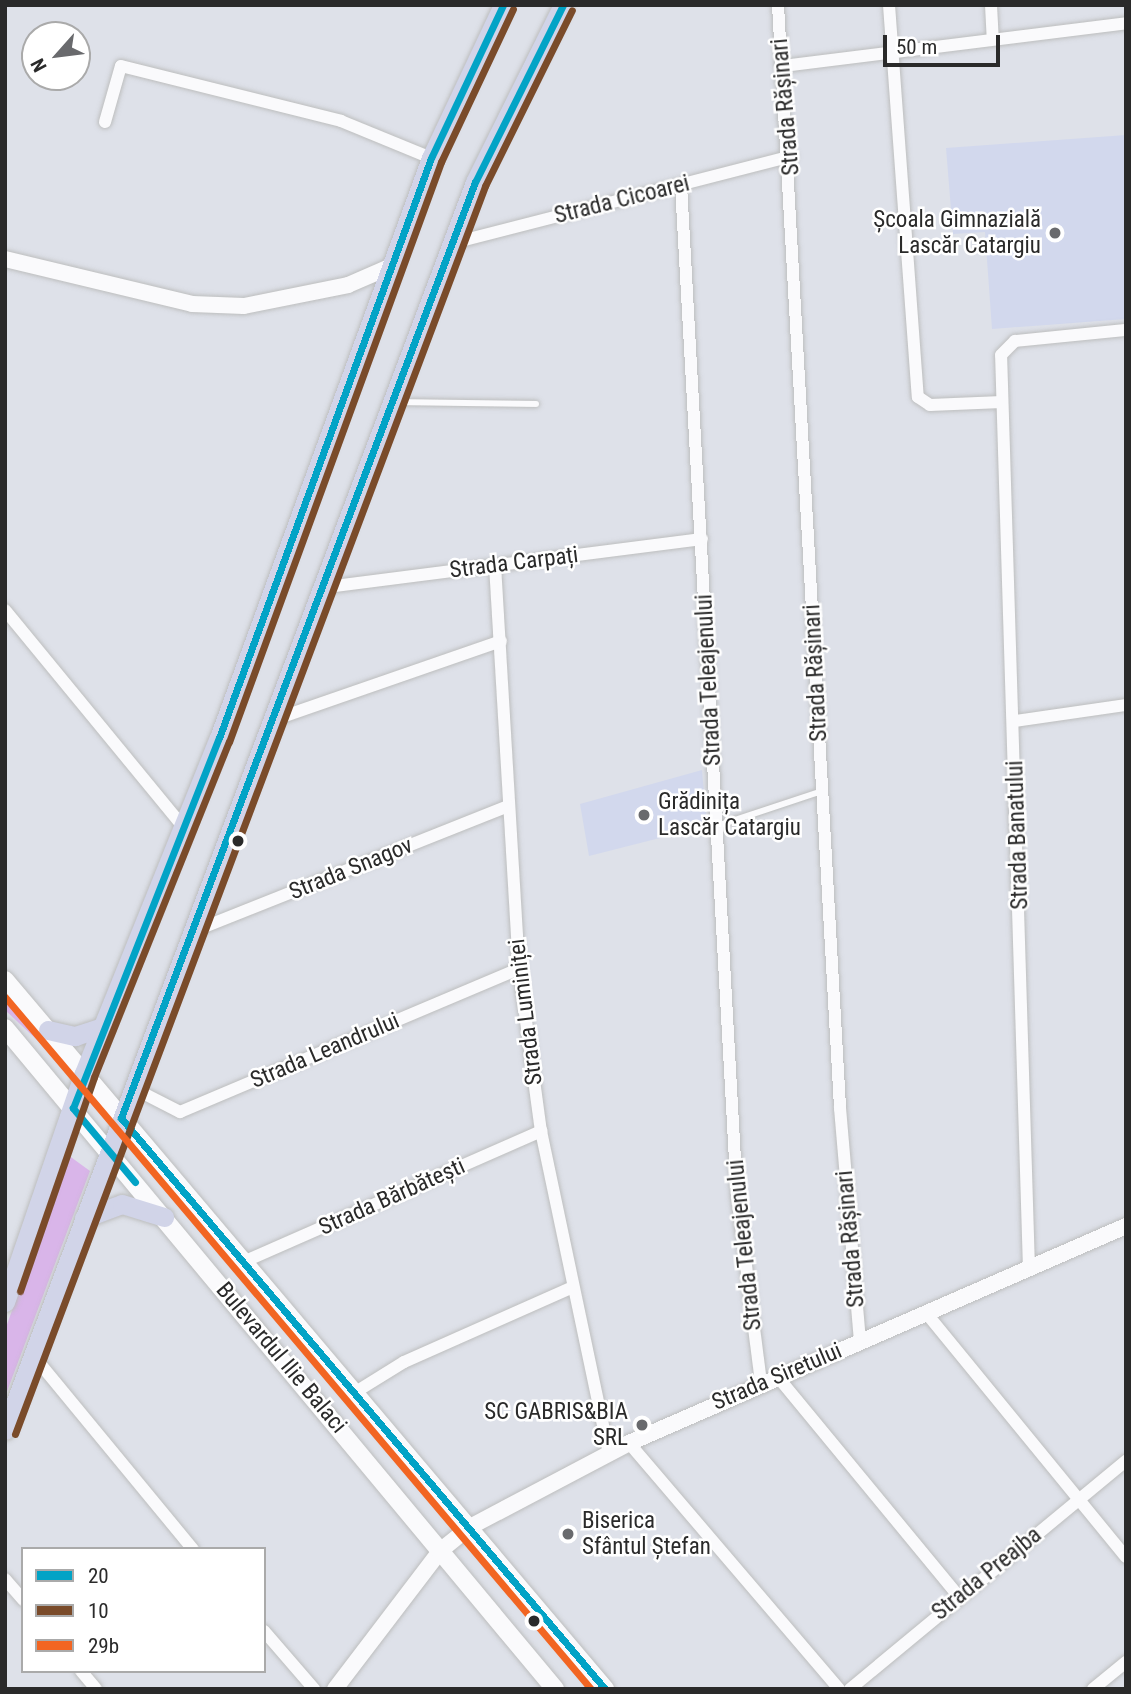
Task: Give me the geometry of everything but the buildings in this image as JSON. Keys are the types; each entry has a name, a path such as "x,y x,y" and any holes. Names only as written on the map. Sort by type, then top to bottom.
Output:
{"main road":[{"path":"5,1302 84,1073 184,828 394,265 431,158 503,5"},
{"path":"5,1430 121,1118 327,587 491,142 563,5"},
{"name":"Bulevardul Ilie Balaci","path":"5,980 605,1689"},
{"path":"48,1030 75,1036 103,1027"},
{"name":"Bulevardul Ilie Balaci","path":"5,1028 555,1689"},
{"path":"84,1218 122,1204 164,1217"}],"street":[{"name":"Strada Rășinari","path":"778,5 791,156 822,791 860,1341"},
{"path":"889,5 918,397 930,405 1002,402"},
{"path":"991,5 993,39"},
{"path":"783,66 892,55 993,39 1126,23"},
{"path":"105,122 121,66 341,121 431,158"},
{"name":"Strada Cicoarei","path":"453,243 791,156"},
{"name":"Strada Teleajenului","path":"681,185 737,1195 761,1382"},
{"path":"5,259 191,304 244,306 348,285 394,265"},
{"name":"Strada Banatului","path":"1030,1269 1015,721 1001,355 1028,338 1126,330"},
{"name":"Strada Carpați","path":"327,587 702,539"},
{"name":"Strada Luminiței","path":"495,565 519,969 541,1131 571,1288 609,1453"},
{"path":"5,610 184,828"},
{"path":"276,719 501,641"},
{"path":"1015,721 1126,705"},
{"name":"Strada Snagov","path":"194,931 508,806"},
{"name":"Strada Leandrului","path":"133,1088 180,1112 519,969"},
{"name":"Strada Bărbătești","path":"243,1262 541,1131"},
{"name":"Strada Siretului","path":"337,1688 440,1551 468,1528 629,1443 761,1382 927,1314 1126,1226"},
{"path":"354,1393 404,1362 571,1288"},
{"path":"927,1314 1126,1557"},
{"path":"32,1354 191,1547"},
{"path":"777,1376 959,1597"},
{"path":"629,1443 839,1689"},
{"name":"Strada Preajba","path":"850,1689 1126,1461"},
{"path":"5,1579 21,1598"},
{"path":"266,1633 314,1689"},
{"path":"1093,1689 1126,1662"},
{"path":"83,1673 96,1689"}],"lane":[{"path":"396,402 536,404"},
{"path":"717,826 822,791"}],"shaded area":[{"name":"Școala Gimnazială Lascăr Catargiu","path":"1126,135 1126,319 992,329 985,232 953,234 946,148"},
{"name":"Grădinița Lascăr Catargiu","path":"702,770 707,826 589,856 580,804"},
{"path":"5,991 66,1060 65,1066 5,1010"},
{"path":"68,1155 90,1171 5,1397 5,1330"}],"transit line":[{"name":"20","path":"135,1182 73,1108 219,738 431,158 503,5"},
{"name":"20","path":"563,5 475,182 121,1118 605,1689"},
{"name":"10","path":"20,1291 94,1077 229,742 441,162 513,9"},
{"name":"10","path":"15,1434 485,186 572,10"},
{"name":"29b","path":"5,997 591,1689"}],"place":[{"name":"Școala Gimnazială Lascăr Catargiu","path":"1055,233"},
{"name":"Grădinița Lascăr Catargiu","path":"644,815"},
{"name":"SC GABRIS&BIA SRL","path":"642,1425"},
{"name":"Biserica Sfântul Ștefan","path":"568,1534"}]}
